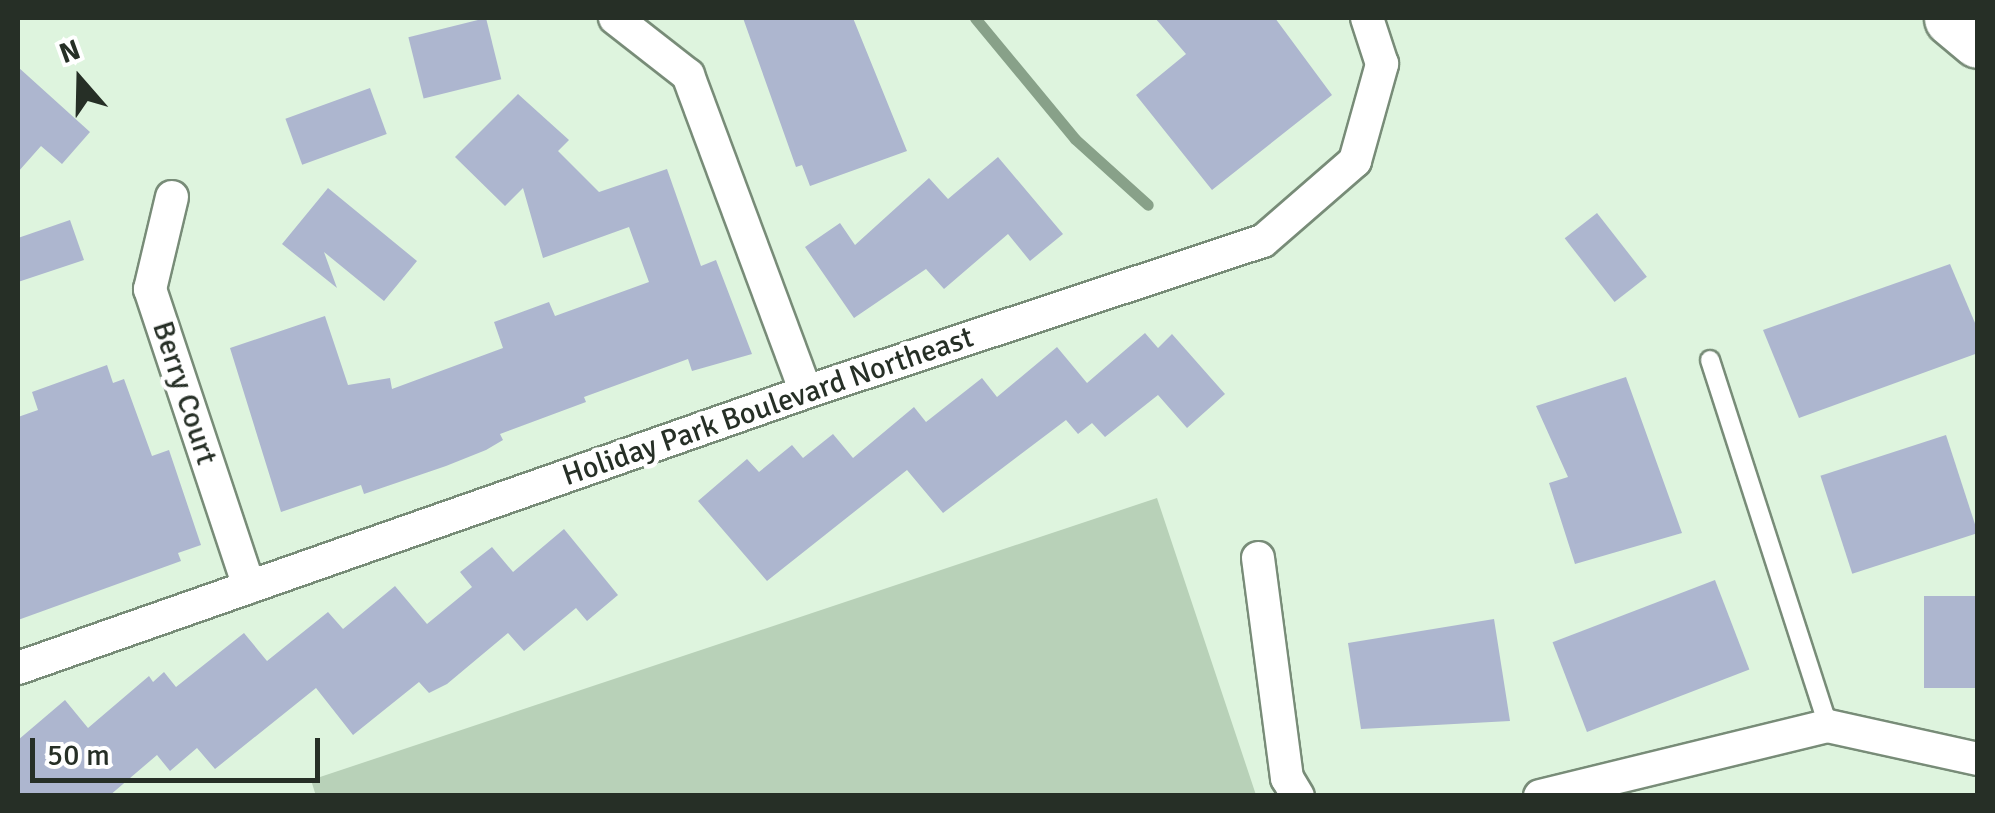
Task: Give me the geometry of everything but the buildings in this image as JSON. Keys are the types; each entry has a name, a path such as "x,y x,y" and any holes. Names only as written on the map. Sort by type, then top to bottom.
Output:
{"highway":[{"path":"1952,18 1978,40"}],"street":[{"path":"615,18 688,75 806,392"},
{"name":"Holiday Park Boulevard Northeast","path":"18,668 806,392 1263,241 1355,162 1382,64 1367,18"},
{"name":"Berry Court","path":"172,197 150,289 249,587"},
{"path":"1258,558 1287,778 1298,796"},
{"path":"1540,796 1828,726 1978,759"}],"lane":[{"path":"1710,360 1828,726"}],"green space":[{"path":"1157,498 1256,795 316,796 311,780"}],"waterway":[{"path":"975,18 1075,139 1148,205"}]}
